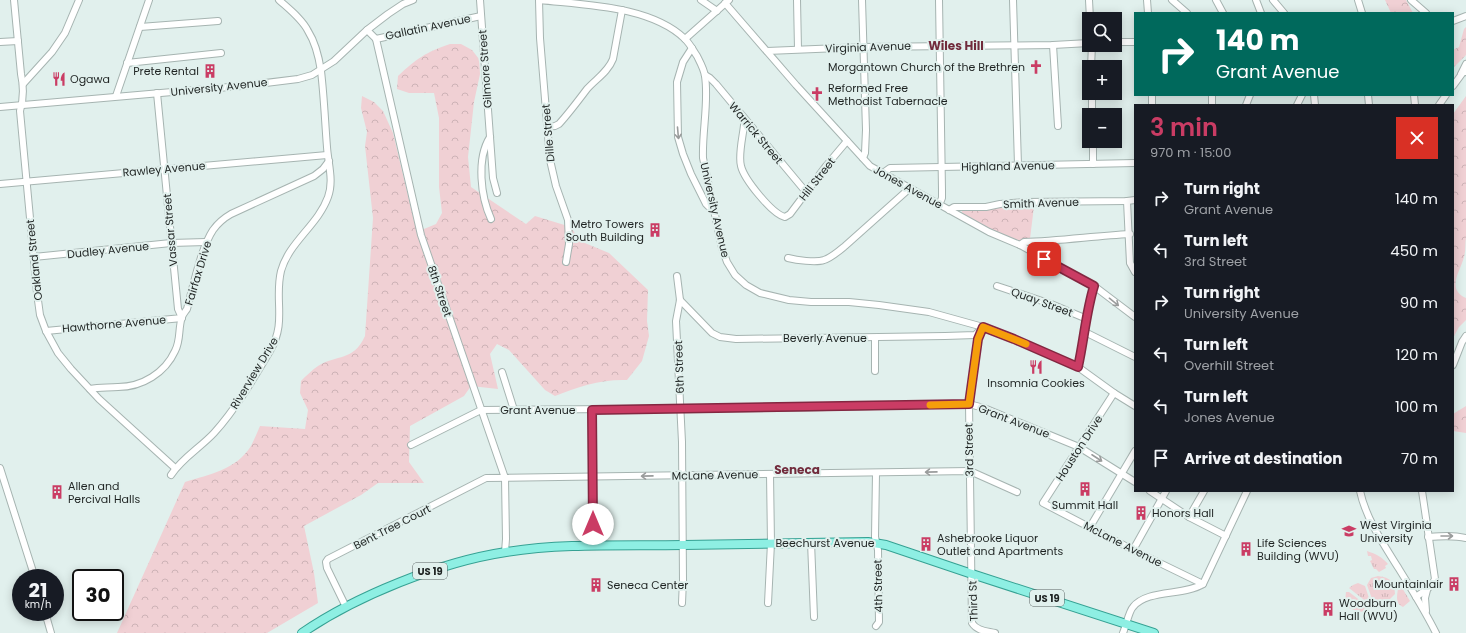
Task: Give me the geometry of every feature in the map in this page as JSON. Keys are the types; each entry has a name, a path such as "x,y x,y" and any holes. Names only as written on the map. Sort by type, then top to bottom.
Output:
{"main road":[{"name":"Beechurst Avenue","path":"505,552 593,546 811,542 876,543 1154,633"},
{"name":"US 19","path":"302,633 373,594 410,578 464,561 505,552"}],"street":[{"name":"Oakland Street","path":"14,0 24,97 20,111 26,182 39,309 46,330 64,361 90,389 175,468"},
{"path":"23,84 52,52 65,33 79,0"},
{"path":"116,96 149,0"},
{"name":"Riverview Drive","path":"171,475 175,468 213,434 222,423 232,410 270,350 277,337 280,312 279,283 282,271 293,247 324,206 328,197 330,182 321,71 315,48 308,30 280,0"},
{"name":"University Avenue","path":"0,107 241,86 298,79 321,71 367,30 398,7 413,0"},
{"name":"Gilmore Street","path":"480,0 492,178 497,193"},
{"name":"University Avenue","path":"539,0 622,10 639,15 665,25 685,39 692,48 705,75 706,92 703,152 722,248 727,262 735,275 746,285 760,293 788,300 879,304 929,312 983,327 1020,341 1078,367 1134,405"},
{"name":"Dille Street","path":"539,0 551,168 568,220 569,244 566,262"},
{"path":"701,0 717,11"},
{"path":"797,0 798,49"},
{"path":"862,0 866,130 865,153 863,158"},
{"path":"938,0 942,167 942,194 939,205"},
{"path":"1013,0 1018,165"},
{"path":"1090,0 1090,12"},
{"path":"1147,0 1148,12"},
{"path":"1172,0 1186,12"},
{"path":"1216,0 1222,12"},
{"path":"1256,0 1261,12"},
{"path":"1272,0 1283,12"},
{"path":"1358,0 1362,12"},
{"path":"1411,0 1425,12"},
{"path":"685,39 727,2"},
{"name":"Jones Avenue","path":"727,2 767,51 870,166 989,232 1020,246 1094,286 1134,317"},
{"path":"547,127 559,124 587,89 607,71 611,65 622,10"},
{"name":"Gallatin Avenue","path":"376,39 480,16"},
{"path":"1454,21 1466,16"},
{"path":"140,27 218,21"},
{"path":"367,30 376,39"},
{"name":"8th Street","path":"376,39 413,206 421,235 505,478 505,552"},
{"path":"0,42 18,41"},
{"path":"1122,42 1134,42"},
{"name":"Virginia Avenue","path":"767,51 940,45 1053,45 1082,43"},
{"path":"1053,45 1058,126"},
{"path":"692,48 683,62 677,82 678,137 683,154 706,204 709,207 713,207"},
{"path":"127,63 221,53"},
{"path":"1460,77 1466,64"},
{"path":"1454,85 1464,71 1466,72"},
{"name":"Warrick Street","path":"705,75 710,78 806,192"},
{"name":"Vassar Street","path":"157,93 178,309 182,318"},
{"name":"Hill Street","path":"746,121 744,125 740,165 756,192 775,212 780,216 785,217 790,214 847,141"},
{"name":"Gilmore Street","path":"490,137 486,143 481,180 484,200 491,219"},
{"path":"1093,148 1093,164"},
{"name":"Rawley Avenue","path":"0,184 165,169 328,158"},
{"name":"Fairfax Drive","path":"90,389 100,387 119,388 141,383 155,376 166,366 176,350 180,336 182,318 187,309 206,242 213,229 222,220 237,211 309,179 323,169 328,158"},
{"name":"Highland Avenue","path":"883,173 890,168 1134,163"},
{"path":"788,258 795,260 823,261 845,246 910,188"},
{"name":"Smith Avenue","path":"949,210 954,207 986,207 1024,202 1134,200"},
{"path":"1127,201 1130,234 1130,264 1134,270"},
{"path":"1020,246 1024,242 1044,242 1091,236 1130,234"},
{"name":"Dudley Avenue","path":"34,257 206,242"},
{"name":"6th Street","path":"677,276 680,300 676,321 682,442 682,603"},
{"name":"Quay Street","path":"997,286 1051,304 1087,319"},
{"path":"1078,367 1085,332 1088,306 1094,286"},
{"name":"Beverly Avenue","path":"680,300 700,322 712,333 720,337 875,338 975,335 983,327"},
{"name":"Hawthorne Avenue","path":"46,330 182,318"},
{"name":"3rd Street","path":"972,574 969,404 978,339 983,327"},
{"path":"1085,332 1134,356"},
{"path":"1454,362 1466,336"},
{"path":"875,338 875,371"},
{"path":"502,372 514,410"},
{"name":"Houston Drive","path":"1043,503 1114,393"},
{"name":"Grant Avenue","path":"410,446 481,410 780,408 969,404 984,408 1079,447 1134,481"},
{"path":"592,410 593,546"},
{"path":"1090,527 1134,453"},
{"path":"0,468 31,569"},
{"name":"McLane Avenue","path":"505,478 970,471 1017,492"},
{"name":"4th Street","path":"876,473 875,537 878,550 879,622 876,626"},
{"path":"768,604 770,474"},
{"name":"Bent Tree Court","path":"346,608 327,568 326,562 328,559 486,478 505,478"},
{"path":"1152,492 1190,517 1226,536"},
{"path":"1133,550 1165,492"},
{"path":"1190,517 1203,492"},
{"path":"1123,633 1132,607 1139,601 1149,597 1196,589 1203,584 1247,492"},
{"path":"1360,492 1366,510 1379,536 1426,613 1436,633"},
{"path":"1416,597 1427,590 1435,579 1422,492"},
{"name":"McLane Avenue","path":"1043,503 1133,550 1203,584"},
{"path":"1428,537 1457,536 1466,538"},
{"path":"811,542 814,617"},
{"name":"Third St","path":"972,574 972,624 975,627 995,633"},
{"path":"1426,613 1425,598 1427,590"},
{"path":"48,621 51,633"}],"green space":[{"path":"1385,0 1406,0 1412,12 1391,12"},
{"path":"1466,27 1466,55 1454,67 1454,50 1459,47 1464,29"},
{"path":"450,44 461,44 472,50 479,59 480,74 474,102 468,157 471,187 526,224 535,216 571,227 580,241 609,253 648,290 647,321 649,336 642,361 627,380 590,384 555,396 545,390 509,350 497,344 490,354 498,389 471,386 464,396 410,426 409,462 424,483 378,483 361,495 304,526 314,573 318,603 267,633 117,633 122,621 124,621 124,617 185,482 222,470 238,461 251,446 260,426 305,429 308,410 300,393 301,381 311,371 325,362 350,354 360,344 365,336 373,218 365,146 367,132 361,108 362,96 374,102 383,111 393,133 414,221 424,229 436,224 442,213 439,187 439,118 434,93 409,93 397,89 398,76 410,65 434,50"},
{"path":"1466,96 1466,237 1465,254 1456,280 1456,285 1460,294 1466,298 1466,320 1459,327 1454,336 1454,113"},
{"path":"1034,206 1030,239 1019,243 963,215 961,209"},
{"path":"1466,406 1466,433 1454,431 1454,413"},
{"path":"1367,551 1383,559 1388,564 1385,566 1386,568 1379,572 1374,569 1370,561 1372,560 1371,556 1368,556"},
{"path":"1378,576 1389,579 1393,583 1395,594 1386,603 1375,607 1367,585 1371,578"},
{"path":"1358,583 1365,586 1370,601 1368,603 1349,588"},
{"path":"1401,586 1410,601 1403,607 1400,606 1397,599 1398,589"},
{"path":"1346,592 1349,592 1366,605 1365,611 1360,612 1349,608 1345,601"}],"slow traffic":[{"path":"930,405 969,404 978,339 981,335 983,327 1026,344"}],"place":[{"name":"Morgantown Church of the Brethren","path":"1036,67"},
{"name":"Prete Rental","path":"210,71"},
{"name":"Ogawa","path":"59,79"},
{"name":"Reformed Free Methodist Tabernacle","path":"817,94"},
{"name":"Metro Towers South Building","path":"655,230"},
{"name":"Insomnia Cookies","path":"1036,367"},
{"name":"Summit Hall","path":"1085,489"},
{"name":"Allen and Percival Halls","path":"57,492"},
{"name":"Honors Hall","path":"1141,513"},
{"name":"West Virginia University","path":"1349,531"},
{"name":"Ashebrooke Liquor Outlet and Apartments","path":"926,544"},
{"name":"Life Sciences Building (WVU)","path":"1246,549"},
{"name":"Mountainlair","path":"1454,584"},
{"name":"Seneca Center","path":"596,585"},
{"name":"Woodburn Hall (WVU)","path":"1328,609"}],"district":[{"name":"Wiles Hill","path":"956,46"},
{"name":"Seneca","path":"797,470"}],"route":[{"path":"593,524 592,410 628,408 780,408 969,404 978,339 981,335 983,327 1078,367 1088,306 1094,286 1044,259"}]}
